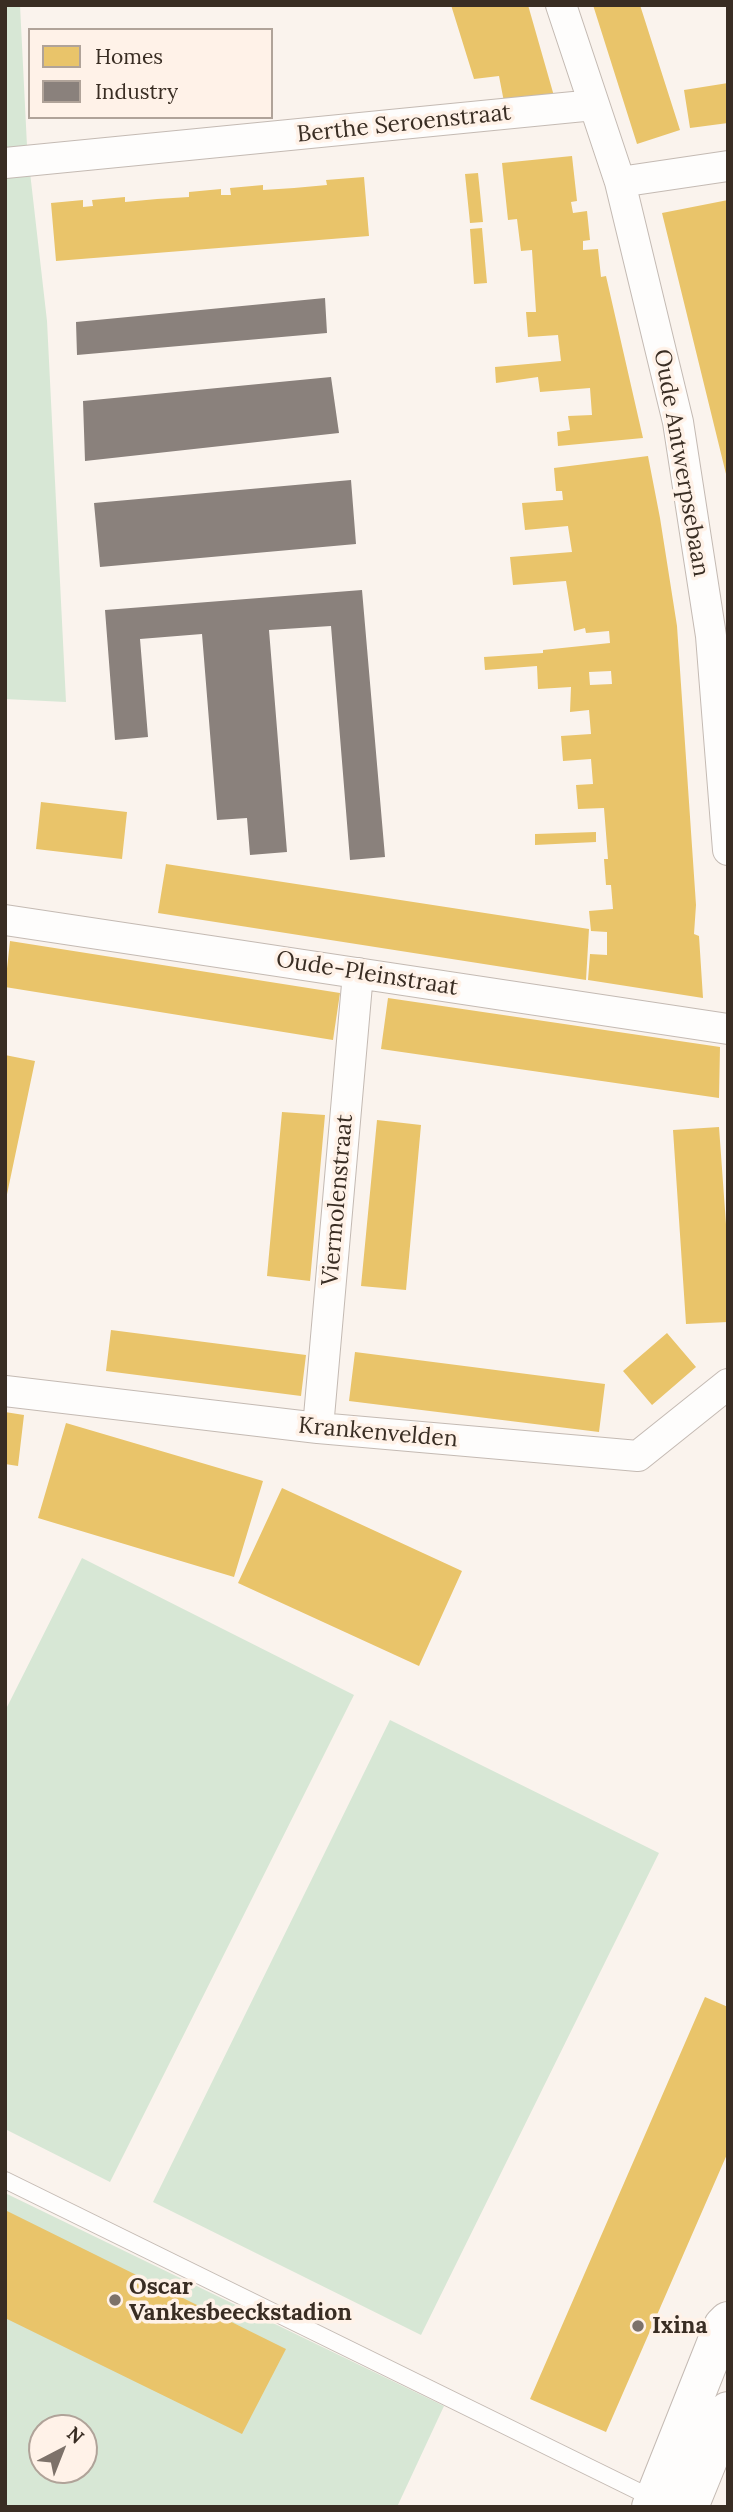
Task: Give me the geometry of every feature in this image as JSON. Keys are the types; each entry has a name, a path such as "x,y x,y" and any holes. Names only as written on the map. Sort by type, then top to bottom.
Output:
{"main road":[{"path":"664,2504 723,2326 728,2321"},
{"path":"664,2504 728,2411"}],"street":[{"name":"Oude Antwerpsebaan","path":"561,5 620,182 678,422 711,636 728,850"},
{"name":"Berthe Seroenstraat","path":"5,163 594,105"},
{"path":"620,182 728,166"},
{"name":"Oude-Pleinstraat","path":"5,920 728,1029"},
{"name":"Viermolenstraat","path":"318,1428 358,973"},
{"name":"Krankenvelden","path":"5,1391 318,1428 638,1456 728,1384"}],"lane":[{"path":"5,2180 664,2504"}],"green space":[{"path":"5,5 20,5 27,146 47,321 66,702 5,699"},
{"path":"82,1558 354,1695 110,2182 5,2129 5,1711"},
{"path":"390,1720 659,1853 421,2335 153,2202"},
{"name":"Oscar Vankesbeeckstadion","path":"5,2193 444,2406 397,2507 5,2507"}],"building: Homes":[{"path":"451,5 528,5 554,96 504,102 499,76 474,79"},
{"path":"593,5 640,5 680,130 637,144"},
{"path":"728,83 728,123 690,128 684,90"},
{"path":"572,156 577,201 571,202 573,213 587,211 590,240 583,241 583,250 598,249 601,277 606,276 643,438 558,446 557,432 570,430 568,416 592,415 590,388 540,392 538,377 496,383 495,367 561,361 558,335 528,337 526,312 536,312 532,250 521,251 517,219 508,220 502,163"},
{"path":"478,173 483,222 470,223 465,174"},
{"path":"364,177 369,236 56,261 51,203 83,200 83,207 93,206 92,200 125,197 125,202 189,197 189,192 221,189 221,195 231,195 230,188 263,185 263,190 294,188 327,185 326,180"},
{"path":"728,200 728,478 727,478 662,213"},
{"path":"482,228 487,283 474,284 470,229"},
{"path":"648,456 677,626 696,905 694,934 699,936 703,998 588,980 590,954 607,955 607,932 591,931 589,911 613,909 611,885 606,885 604,859 608,859 604,808 578,809 576,785 593,784 591,759 563,761 561,736 591,734 589,710 570,712 571,687 538,689 537,666 485,670 484,657 543,653 543,650 610,643 609,631 586,633 585,628 574,631 566,581 513,585 510,557 572,552 568,526 525,530 522,503 563,500 562,491 556,491 554,468","holes":["611,671 612,684 590,685 589,672"]},
{"path":"41,802 127,812 122,859 36,849"},
{"path":"596,832 596,842 535,845 535,834"},
{"path":"166,864 589,929 586,980 158,913"},
{"path":"10,941 340,993 333,1040 5,987"},
{"path":"388,998 720,1047 719,1098 381,1049"},
{"path":"5,1055 35,1061 6,1199 5,1199"},
{"path":"282,1112 325,1115 310,1281 267,1276"},
{"path":"377,1120 421,1125 406,1290 361,1286"},
{"path":"719,1127 728,1252 728,1322 686,1324 673,1130"},
{"path":"111,1330 306,1355 301,1396 106,1371"},
{"path":"667,1333 696,1367 652,1405 623,1371"},
{"path":"355,1352 605,1384 599,1432 349,1401"},
{"path":"5,1412 24,1415 18,1466 5,1464"},
{"path":"66,1423 263,1481 234,1577 38,1518"},
{"path":"282,1488 462,1571 419,1666 238,1583"},
{"path":"705,1997 728,2007 728,2152 606,2432 530,2399"},
{"path":"5,2210 286,2349 242,2434 5,2318"}],"building: Industry":[{"path":"325,298 327,333 77,355 76,322"},
{"path":"331,377 339,433 85,461 83,401"},
{"path":"351,480 356,544 100,567 94,503"},
{"path":"362,590 385,857 350,860 331,626 269,630 287,852 250,855 247,818 217,820 202,634 140,639 148,737 115,740 105,610"}],"place":[{"name":"Oscar Vankesbeeckstadion","path":"115,2300"},
{"name":"Ixina","path":"638,2326"}]}
